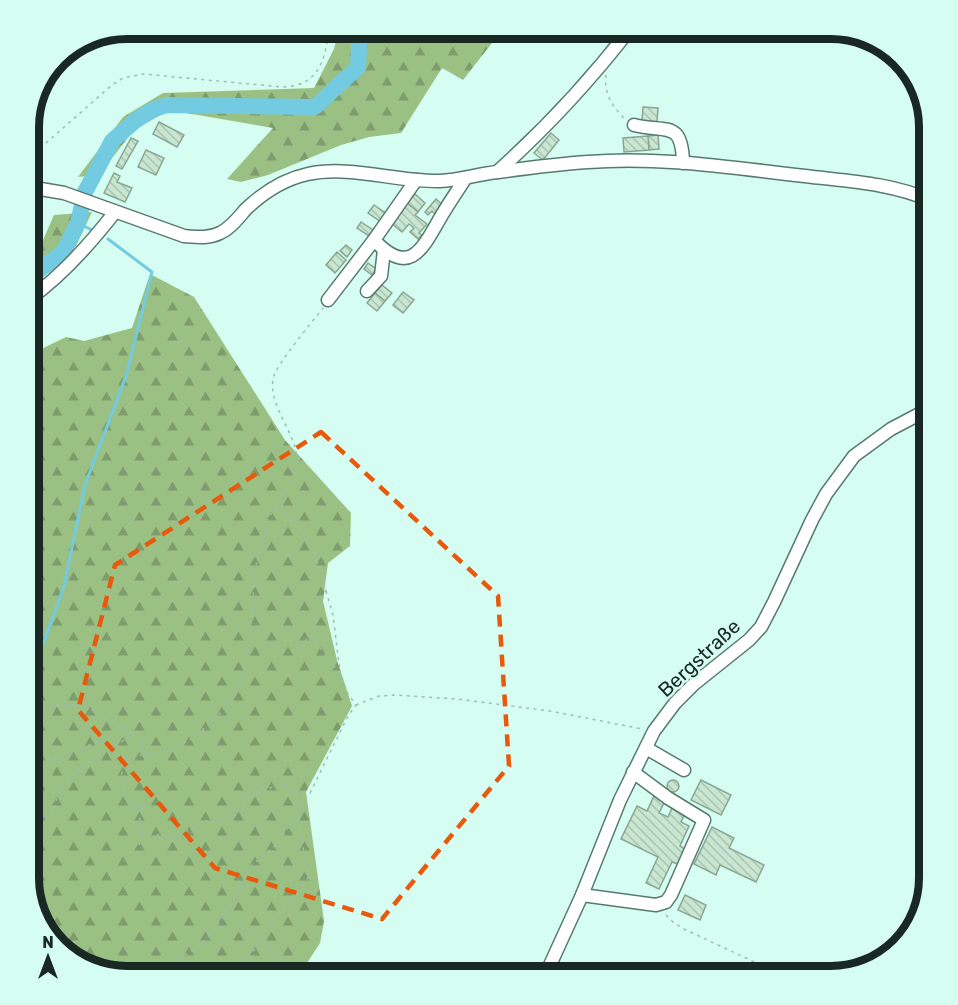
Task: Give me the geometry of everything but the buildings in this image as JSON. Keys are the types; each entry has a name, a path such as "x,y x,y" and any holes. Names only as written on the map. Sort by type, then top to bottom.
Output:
{"street":[{"path":"497,172 608,57 622,39"},
{"path":"634,125 666,128 675,133 682,142 683,163"},
{"path":"39,189 64,194 184,236 207,237 219,234 231,226 248,207 272,188 296,177 322,172 416,180 465,179 497,172 607,160 683,163 811,177 885,188 919,197"},
{"path":"374,240 394,257 403,259 417,253 428,242 465,179"},
{"path":"328,300 416,180"},
{"path":"39,292 72,263 115,212"},
{"path":"367,291 381,276 384,250"},
{"name":"Bergstraße","path":"550,966 582,895 620,800 654,731 675,703 694,684 749,640 760,627 812,520 831,487 854,456 891,429 919,415"},
{"path":"646,748 684,770"},
{"path":"582,895 656,905 666,902 704,820 668,798 633,772"}],"path":[{"path":"39,149 112,85 131,75 143,74 282,87 305,84 319,68 328,39"},
{"path":"608,57 605,84 609,98 623,117 634,125"},
{"path":"139,844 143,833 139,821 144,807 128,803 121,776 125,761 139,755 168,751 184,745 221,715 240,681 248,656 253,586 263,531 294,475 297,458 292,440 279,412 274,395 273,378 328,300"},
{"path":"275,509 289,517 300,528 318,566 333,615 341,675 348,694 356,705"},
{"path":"301,648 310,635 316,611 326,590"},
{"path":"310,635 341,675"},
{"path":"296,794 310,793 348,716 356,705 379,696 457,699 550,711 654,731"},
{"path":"39,713 56,705 83,704 106,720 133,733 147,755"},
{"path":"52,814 61,789 82,769 118,746 133,733"},
{"path":"39,757 60,760 97,741 118,746"},
{"path":"143,833 176,837 206,821 226,821 245,809 243,799 260,790 288,784 296,794 308,878 260,937 247,966"},
{"path":"232,818 236,805"},
{"path":"166,966 201,945 224,917 251,866 277,844 298,813"},
{"path":"39,818 52,814 55,816"},
{"path":"662,903 666,914 674,923 763,966"},
{"path":"239,924 260,937 282,960 281,966"}],"highlighted area":[{"path":"321,432 498,596 509,766 382,919 215,868 78,710 115,565"}],"green space":[{"path":"336,39 495,39 463,80 442,68 401,133 369,137 341,145 268,175 241,182 227,179 273,128 169,110 133,131 99,175 78,177 123,117 163,93 314,88 334,49"},
{"path":"92,212 76,246 39,277 39,248 54,215"},
{"path":"150,274 194,297 285,440 351,513 350,546 328,563 323,601 337,660 352,706 306,792 324,921 320,943 304,966 127,966 110,964 78,951 78,927 55,927 46,912 39,878 39,350 66,337 84,341 132,328"}],"waterway":[{"path":"39,270 63,252 78,223 85,192 112,141 136,120 152,110 167,105 315,107 358,67 358,39"},
{"path":"78,223 92,230"},
{"path":"39,655 64,586 85,485 126,376 152,272 108,239"}]}
